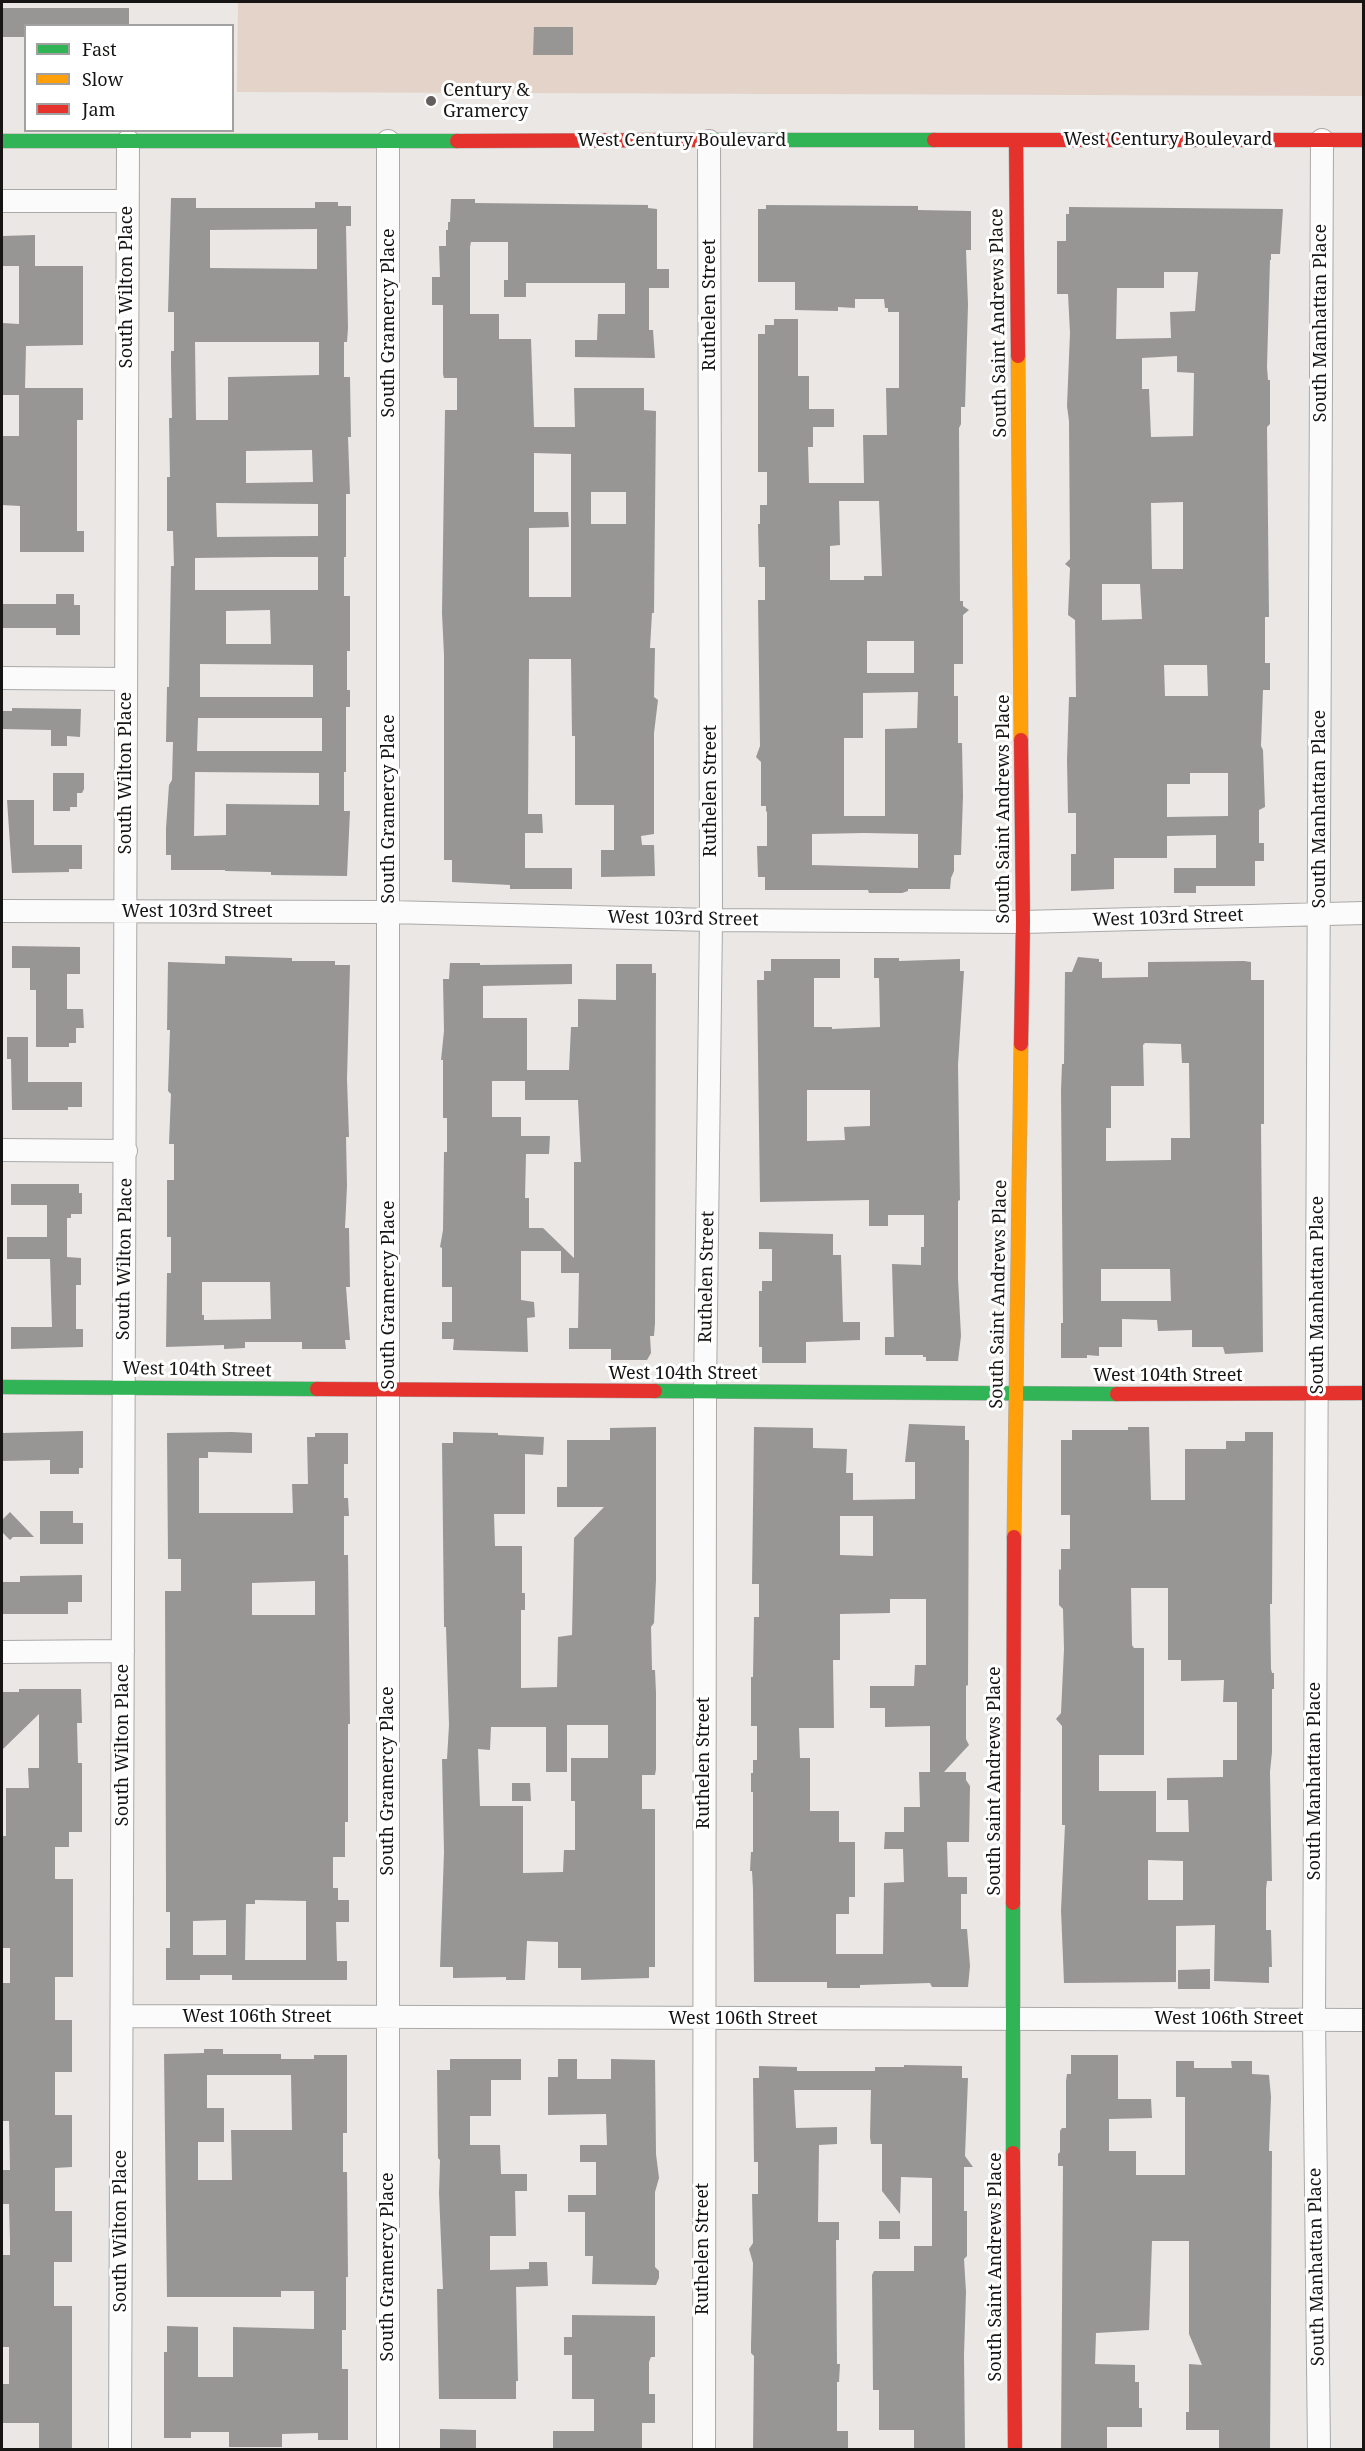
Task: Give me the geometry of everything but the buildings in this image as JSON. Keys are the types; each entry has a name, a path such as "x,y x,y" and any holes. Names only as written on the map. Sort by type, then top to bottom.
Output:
{"street":[{"name":"South Saint Andrews Place","path":"1015,2450 1012,2018 1015,1393 1023,922 1016,140"},
{"name":"South Manhattan Place","path":"1318,2450 1314,2019 1322,140"},
{"name":"West Century Boulevard","path":"2,141 1364,140"},
{"name":"South Wilton Place","path":"120,2450 128,141"},
{"name":"South Gramercy Place","path":"388,141 388,2450"},
{"name":"Ruthelen Street","path":"704,2450 705,1392 711,920 709,141"},
{"path":"2,201 127,201"},
{"path":"2,678 126,679"},
{"name":"West 103rd Street","path":"2,911 389,912 711,920 1023,922 1364,913"},
{"path":"2,1150 126,1151"},
{"name":"West 104th Street","path":"2,1387 389,1391 1364,1393"},
{"path":"2,1652 123,1652"},
{"name":"West 106th Street","path":"122,2016 1364,2020"}],"shaded area":[{"path":"238,2 1363,2 1363,96 237,92"}],"traffic: fast":[{"path":"693,140 934,140"},
{"path":"2,141 457,141"},
{"path":"2,1387 317,1389"},
{"path":"655,1391 1117,1394"},
{"path":"1013,1903 1013,2153"}],"traffic: slow":[{"path":"1018,356 1021,740"},
{"path":"1014,1537 1021,1044"}],"traffic: jam":[{"path":"457,141 693,140"},
{"path":"934,140 1364,140"},
{"path":"1016,140 1018,356"},
{"path":"1021,740 1023,922 1021,1044"},
{"path":"317,1389 655,1391"},
{"path":"1117,1394 1364,1393"},
{"path":"1013,1903 1014,1537"},
{"path":"1013,2153 1015,2450"}],"place":[{"name":"Century & Gramercy","path":"431,101"}]}
